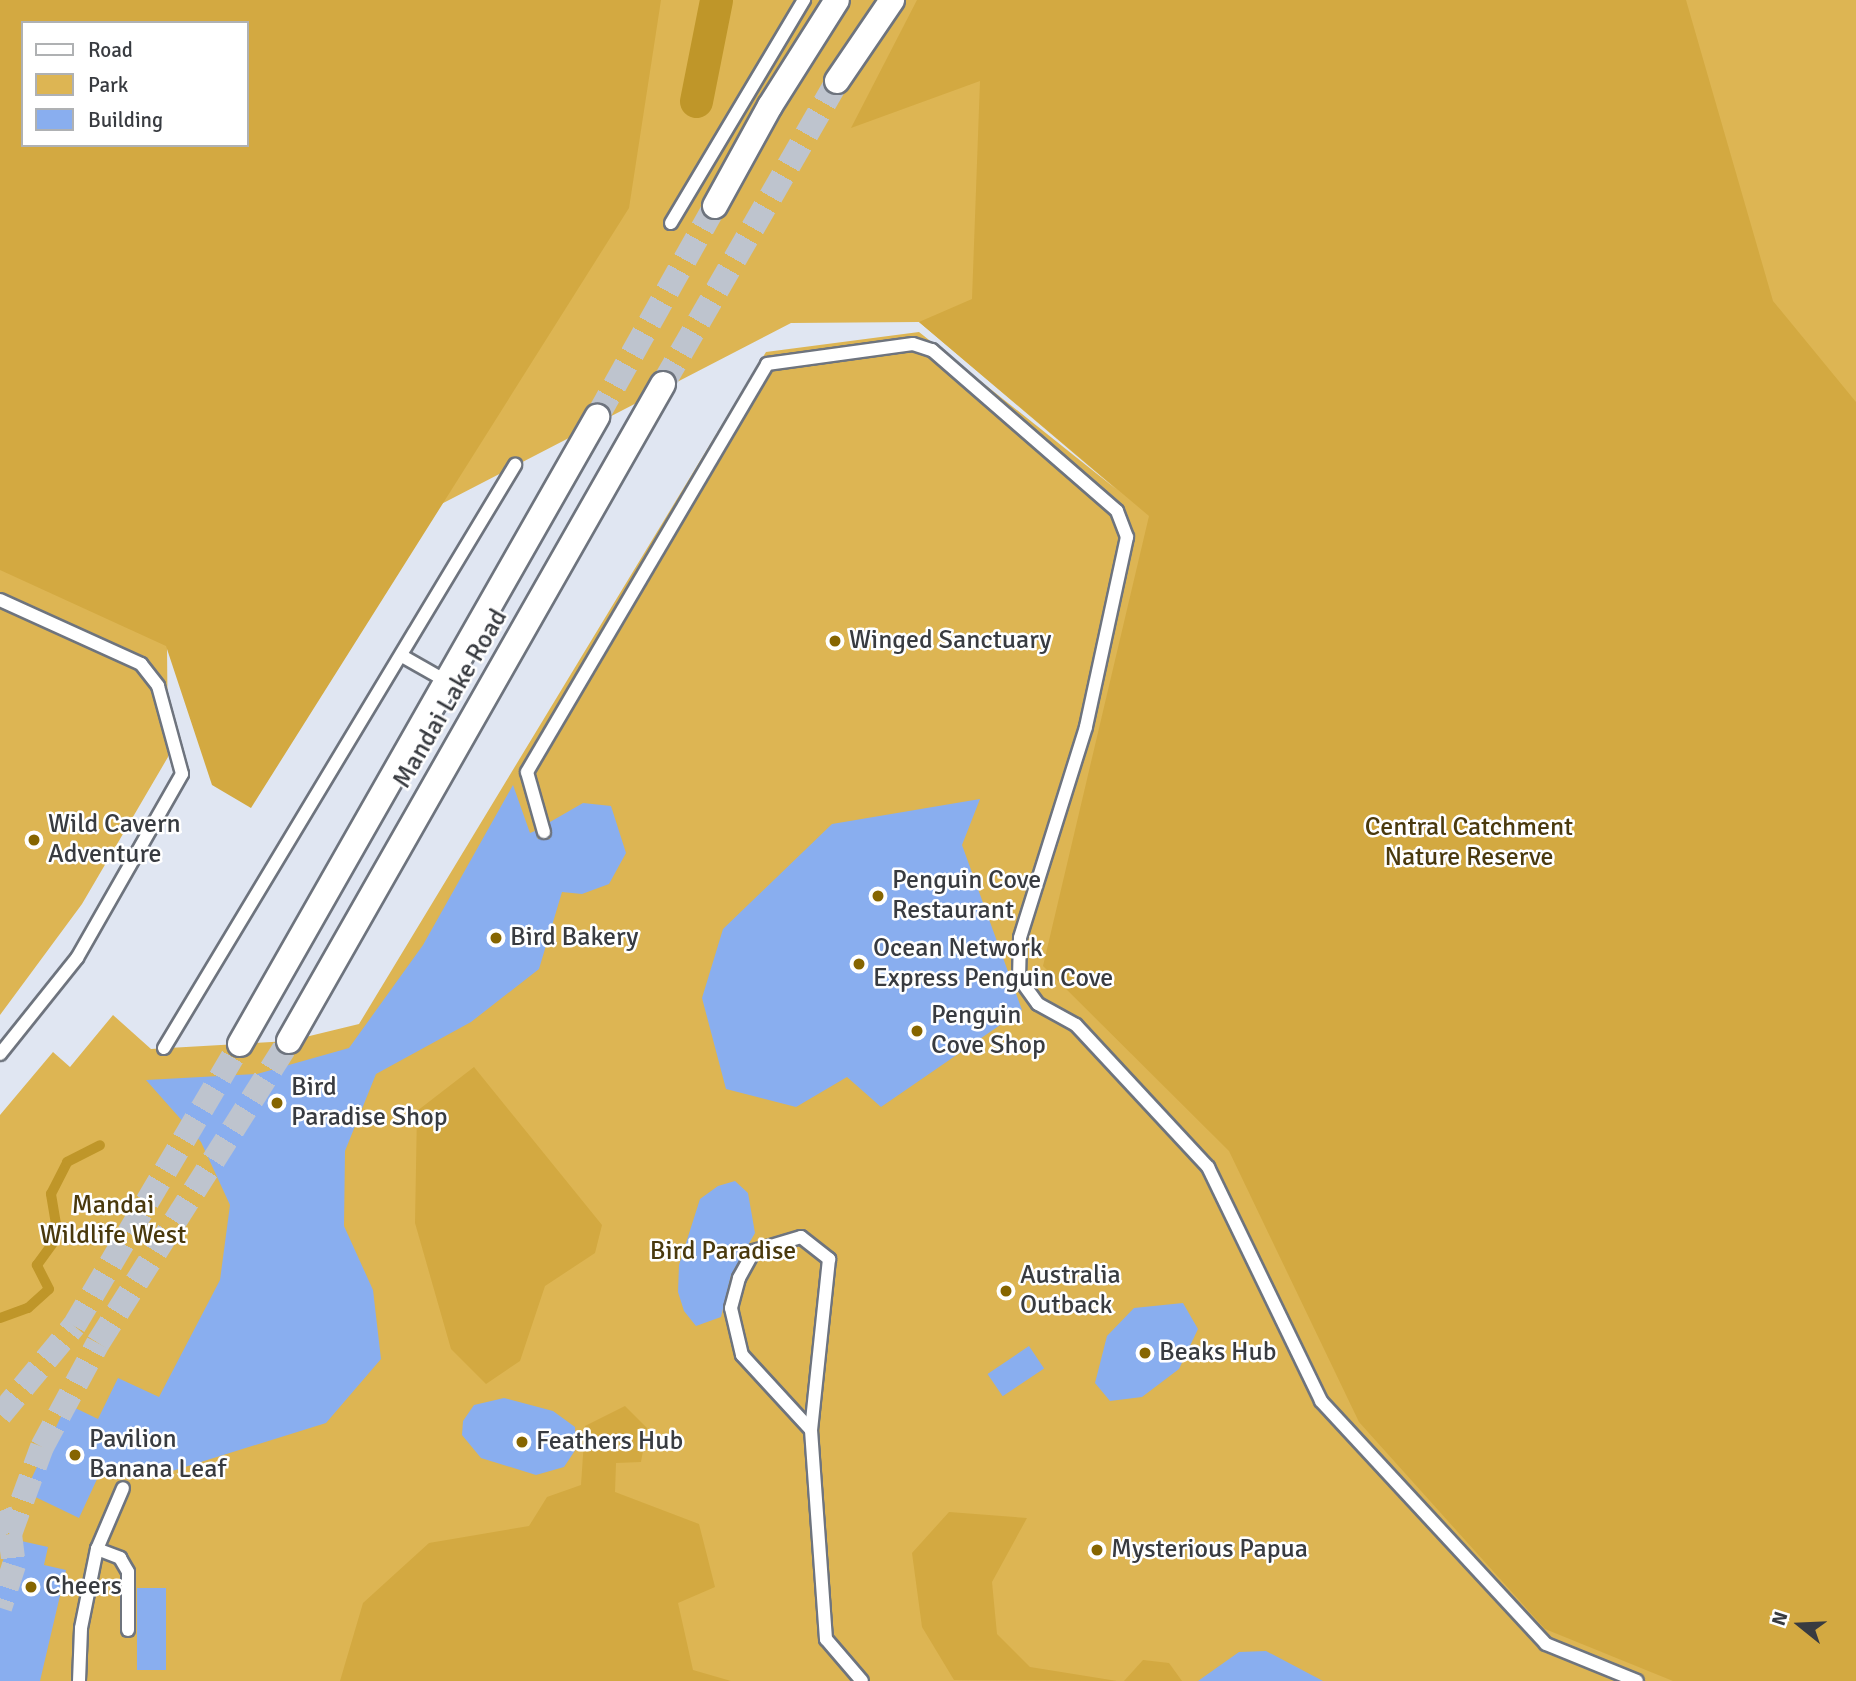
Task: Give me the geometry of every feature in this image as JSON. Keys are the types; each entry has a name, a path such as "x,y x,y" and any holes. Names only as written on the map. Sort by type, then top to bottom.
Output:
{"street":[{"path":"715,206 770,106 837,0"},
{"path":"837,81 892,0"},
{"name":"Mandai Lake Road","path":"289,1041 663,384"},
{"name":"Mandai Lake Road","path":"240,1044 597,417"}],"lane":[{"path":"671,223 804,0"},
{"path":"544,832 527,772 767,365 912,344 932,350 1117,511 1127,537 1086,727 1020,938 1019,978 1038,1004 1076,1025 1208,1167 1321,1401 1546,1644 1637,1681"},
{"path":"164,1048 515,465"},
{"path":"0,600 141,664 158,686 182,774 77,958 0,1054"},
{"path":"402,656 446,681"},
{"path":"811,1430 742,1355 732,1308 739,1278 754,1251 801,1237 829,1259 811,1430 826,1639 862,1681"},
{"path":"79,1681 81,1628 97,1549 123,1488"},
{"path":"97,1549 120,1558 128,1572 128,1630"}],"green space":[{"path":"0,0 1856,0 1856,1681 0,1681 0,1115 53,1052 70,1067 113,1015 151,1049 289,1041 359,1024 766,352 919,332 1116,489 919,322 791,323 167,646 168,757 82,904 0,1015"},
{"path":"0,0 661,0 629,208 251,808 212,785 166,646 0,570"},
{"name":"Central Catchment Nature Reserve","path":"917,0 1686,0 1773,301 1856,402 1856,1681 1673,1681 1545,1629 1359,1422 1229,1151 1043,966 1149,516 919,322 972,299 980,81 851,128"},
{"path":"474,1067 602,1225 595,1253 545,1286 520,1361 486,1384 451,1349 415,1223 417,1111"},
{"path":"625,1406 647,1428 641,1462 616,1463 615,1492 699,1524 715,1587 678,1603 693,1670 731,1681 340,1681 363,1603 429,1543 529,1526 547,1497 581,1485 585,1426"},
{"path":"949,1512 1027,1518 992,1582 997,1634 1030,1667 1117,1681 954,1680 922,1627 912,1553"},
{"path":"1143,1660 1169,1663 1182,1681 1124,1681"}],"building":[{"path":"513,785 530,833 535,831 538,839 550,839 550,822 583,803 611,806 626,853 609,884 582,894 562,892 539,969 471,1022 376,1074 345,1151 344,1226 373,1290 381,1359 326,1423 153,1477 98,1477 79,1518 25,1492 67,1404 98,1419 118,1378 159,1397 220,1280 230,1205 201,1142 146,1080 257,1074 349,1048 423,945"},
{"name":"Ocean Network Express Penguin Cove","path":"980,799 962,845 1022,1010 881,1107 847,1077 796,1107 726,1089 702,998 723,929 832,824"},
{"path":"735,1181 748,1193 755,1233 731,1275 721,1317 696,1326 684,1311 678,1292 679,1265 700,1199 718,1186"},
{"name":"Beaks Hub","path":"1183,1303 1198,1329 1179,1369 1142,1397 1110,1401 1095,1383 1107,1336 1134,1308"},
{"path":"1029,1346 1044,1368 1003,1396 988,1374"},
{"name":"Feathers Hub","path":"504,1398 553,1411 575,1427 576,1449 564,1467 536,1475 481,1458 462,1435 463,1421 474,1405"},
{"path":"8,1538 48,1547 44,1565 66,1570 40,1681 0,1681 0,1575"},
{"path":"137,1588 166,1588 166,1670 137,1670"},
{"path":"1266,1651 1323,1681 1198,1681 1239,1652"}],"waterway":[{"path":"696,101 716,0"},
{"path":"0,1318 28,1308 49,1289 37,1265 58,1236 51,1194 67,1162 100,1145"}],"tunnel":[{"path":"663,384 837,81"},
{"path":"597,417 715,206"},
{"path":"10,1534 42,1447 98,1343 289,1041"},
{"path":"0,1415 74,1326 240,1044"},
{"path":"0,1511 10,1534 14,1565 0,1608"}],"place":[{"name":"Winged Sanctuary","path":"835,641"},
{"name":"Wild Cavern Adventure","path":"34,840"},
{"name":"Penguin Cove Restaurant","path":"878,896"},
{"name":"Bird Bakery","path":"496,938"},
{"name":"Ocean Network Express Penguin Cove","path":"859,964"},
{"name":"Penguin Cove Shop","path":"917,1031"},
{"name":"Bird Paradise Shop","path":"277,1103"},
{"name":"Australia Outback","path":"1006,1291"},
{"name":"Beaks Hub","path":"1145,1353"},
{"name":"Feathers Hub","path":"522,1442"},
{"name":"Pavilion Banana Leaf","path":"75,1455"},
{"name":"Mysterious Papua","path":"1097,1550"},
{"name":"Cheers","path":"31,1587"}],"park label":[{"name":"Mandai Wildlife West","path":"113,1221"},
{"name":"Bird Paradise","path":"723,1252"}]}
